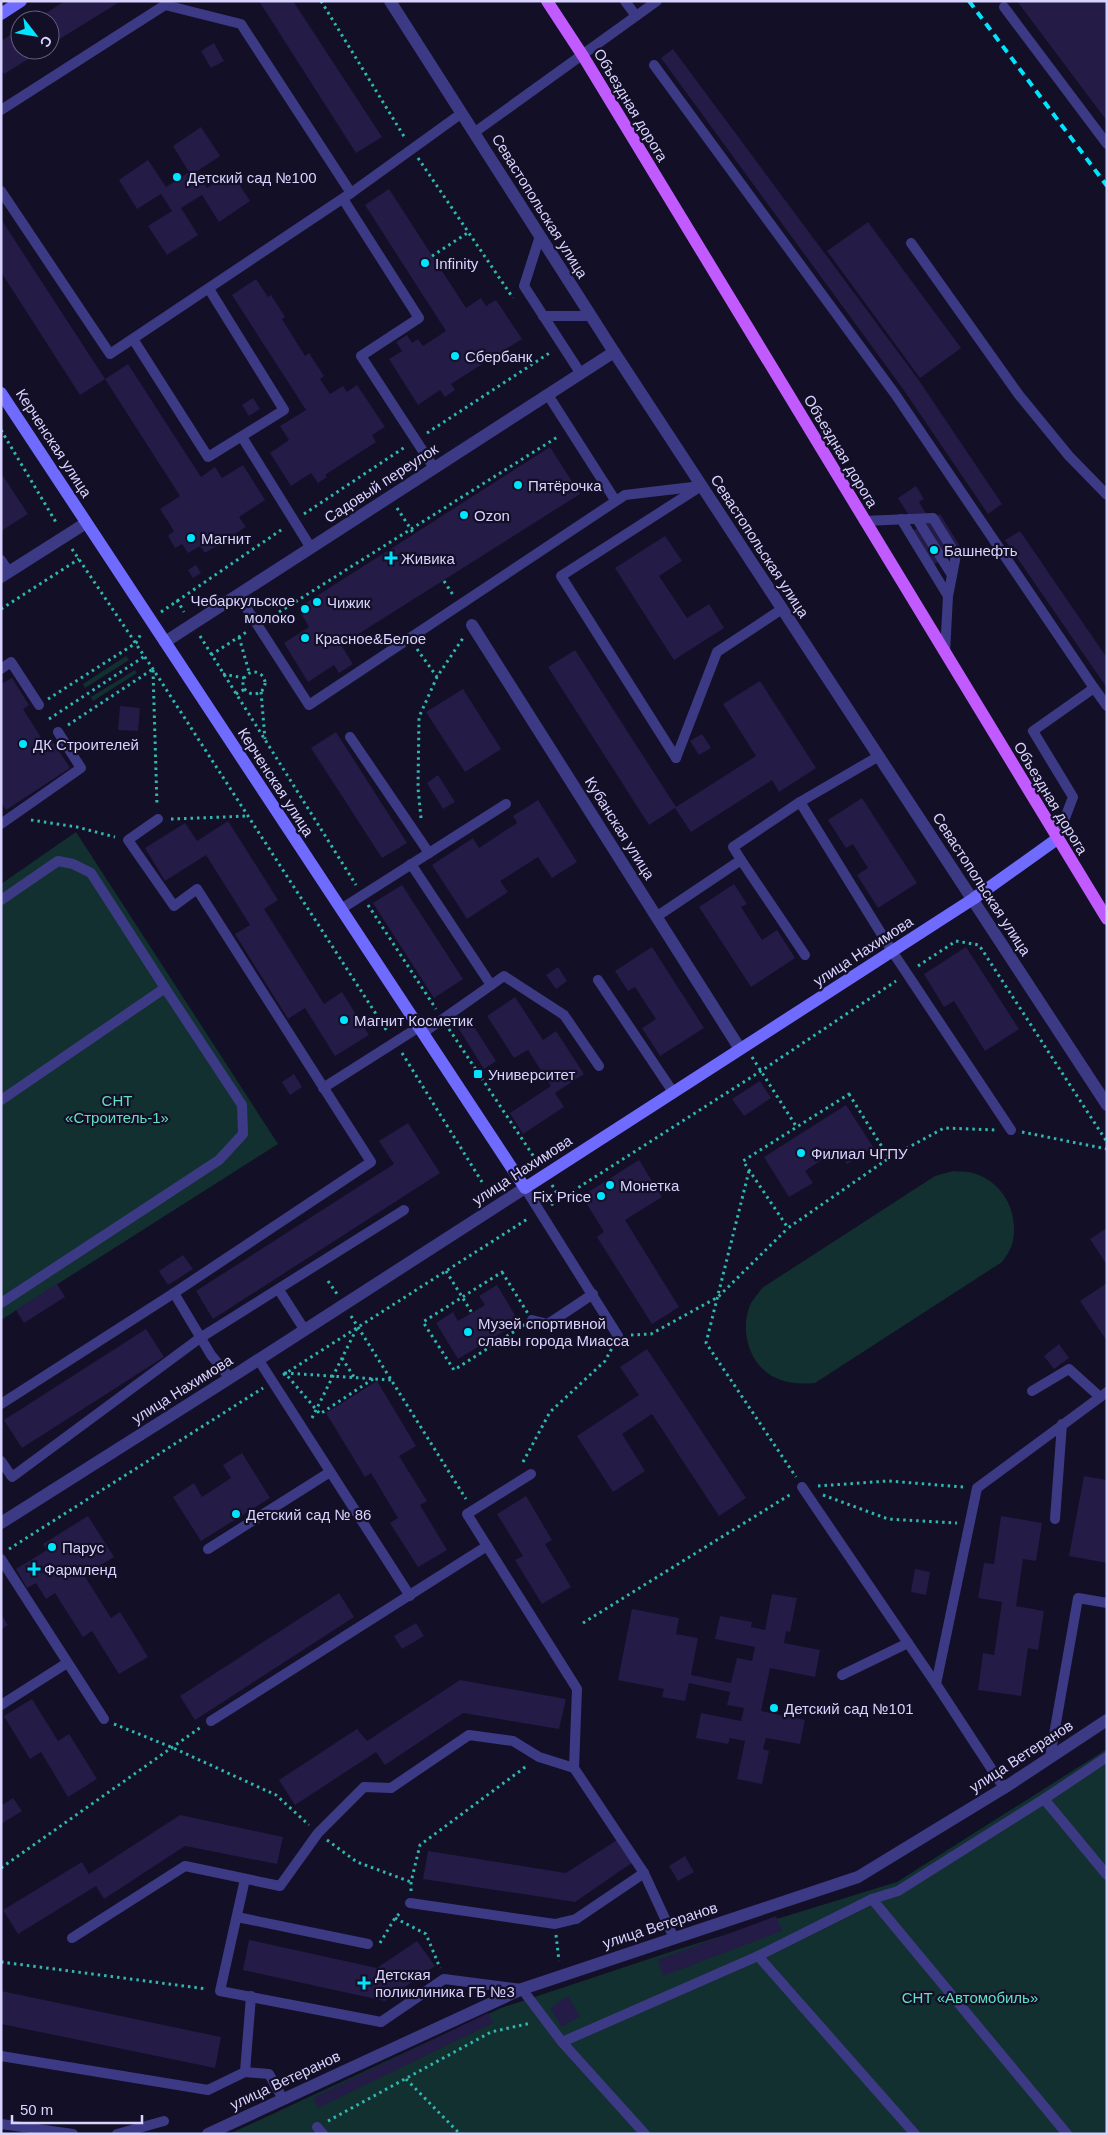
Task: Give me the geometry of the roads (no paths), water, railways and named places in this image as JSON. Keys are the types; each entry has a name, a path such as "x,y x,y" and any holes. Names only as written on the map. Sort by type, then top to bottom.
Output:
{"main road":[{"name":"Объездная дорога","path":"547,1 1107,919"}],"street":[{"path":"1,14 21,1"},
{"name":"Севастопольская улица","path":"390,1 701,486 1107,1105"},
{"name":"Садовый переулок","path":"165,642 614,352"},
{"name":"Керченская улица","path":"1,393 524,1188"},
{"path":"5,575 86,522"},
{"name":"Кубанская улица","path":"472,625 656,917 742,1048"},
{"name":"улица Нахимова","path":"1,1522 230,1378 973,899 1057,839"},
{"name":"улица Ветеранов","path":"208,2134 522,1989 858,1878 1004,1788 1107,1720"}],"lane":[{"path":"625,1 636,16"},
{"path":"475,132 657,1"},
{"path":"1,96 4,108 165,6 241,24 347,196 419,318 361,356 434,468"},
{"path":"1004,6 1107,144"},
{"path":"654,65 895,394 1107,706"},
{"path":"1,191 110,354 347,196 462,113"},
{"path":"540,236 524,286 581,374"},
{"path":"910,243 1019,396 1069,456 1107,495"},
{"path":"133,339 208,457 284,410 209,289"},
{"path":"544,316 591,316"},
{"path":"548,395 616,500"},
{"path":"242,437 311,548"},
{"path":"238,595 309,705 616,500 625,495 701,486"},
{"path":"701,486 561,576 676,758 717,652 782,609"},
{"path":"901,519 948,596"},
{"path":"864,521 917,519 952,575 948,596 945,654"},
{"path":"1,560 5,575"},
{"path":"1,670 11,662 39,705"},
{"path":"1057,839 1073,797 1033,731 1094,688"},
{"path":"1,824 81,768 58,732"},
{"path":"350,737 427,849"},
{"path":"805,955 733,847 800,802 879,756"},
{"path":"800,802 892,951 1011,1130"},
{"path":"341,909 412,864 427,849 506,804"},
{"path":"1,1404 174,1293 371,1162 197,889 174,906 128,840 158,819"},
{"path":"656,917 741,860"},
{"path":"1,900 58,861 73,864 91,873 242,1105 243,1134 218,1160 1,1303"},
{"path":"412,864 490,985"},
{"path":"323,1088 395,1043 421,1030 504,976 564,1014 599,1066"},
{"path":"598,980 673,1092"},
{"path":"1,1100 165,988"},
{"path":"524,1188 618,1336"},
{"path":"1,1460 12,1477 200,1338 404,1210"},
{"path":"279,1290 304,1329"},
{"path":"174,1293 200,1338 230,1378"},
{"path":"532,1320 548,1324 593,1294"},
{"path":"258,1359 410,1596"},
{"path":"936,1684 977,1488 1104,1394 1070,1369 1032,1391"},
{"path":"1055,1519 1062,1424"},
{"path":"208,1549 330,1472"},
{"path":"531,1474 467,1514 577,1689 574,1768 644,1873 674,1938"},
{"path":"802,1487 908,1642 1004,1788"},
{"path":"210,1721 487,1546"},
{"path":"1,1559 104,1720"},
{"path":"1050,1757 1078,1598 1107,1603"},
{"path":"842,1675 908,1642"},
{"path":"1,1705 67,1663"},
{"path":"72,1938 185,1866 280,1886 318,1833 364,1787 391,1788 469,1734 513,1741 539,1757 574,1768"},
{"path":"562,2042 758,1956 872,1898 898,1890 1044,1799 1107,1757"},
{"path":"1044,1799 1107,1875"},
{"path":"410,1903 555,1924 576,1918 644,1873"},
{"path":"245,1879 220,1991 381,2022 444,1979 522,1989 562,2042 645,2134"},
{"path":"872,1898 1067,2134"},
{"path":"237,1917 368,1944"},
{"path":"758,1956 915,2134"},
{"path":"245,2072 251,1996"},
{"path":"1,2056 208,2090 245,2072 269,2074 283,2099"},
{"path":"117,2134 164,2121"},
{"path":"1,2124 73,2134"}],"railway":[{"path":"969,1 1107,186"}],"place":[{"name":"Детский сад №100","path":"177,177"},
{"name":"Infinity","path":"425,263"},
{"name":"Сбербанк","path":"455,356"},
{"name":"Пятёрочка","path":"518,485"},
{"name":"Ozon","path":"464,515"},
{"name":"Магнит","path":"191,538"},
{"name":"Башнефть","path":"934,550"},
{"name":"Живика","path":"391,558"},
{"name":"Чижик","path":"317,602"},
{"name":"Чебаркульское молоко","path":"305,609"},
{"name":"Красное&Белое","path":"305,638"},
{"name":"ДК Строителей","path":"23,744"},
{"name":"Магнит Косметик","path":"344,1020"},
{"name":"Университет","path":"478,1074"},
{"name":"Филиал ЧГПУ","path":"801,1153"},
{"name":"Монетка","path":"610,1185"},
{"name":"Fix Price","path":"601,1196"},
{"name":"Музей спортивной славы города Миасса","path":"468,1332"},
{"name":"Детский сад № 86","path":"236,1514"},
{"name":"Парус","path":"52,1547"},
{"name":"Фармленд","path":"34,1569"},
{"name":"Детский сад №101","path":"774,1708"},
{"name":"Детская поликлиника ГБ №3","path":"364,1983"}],"park label":[{"name":"СНТ «Строитель-1»","path":"117,1108"},
{"name":"СНТ «Автомобиль»","path":"970,1997"}]}
